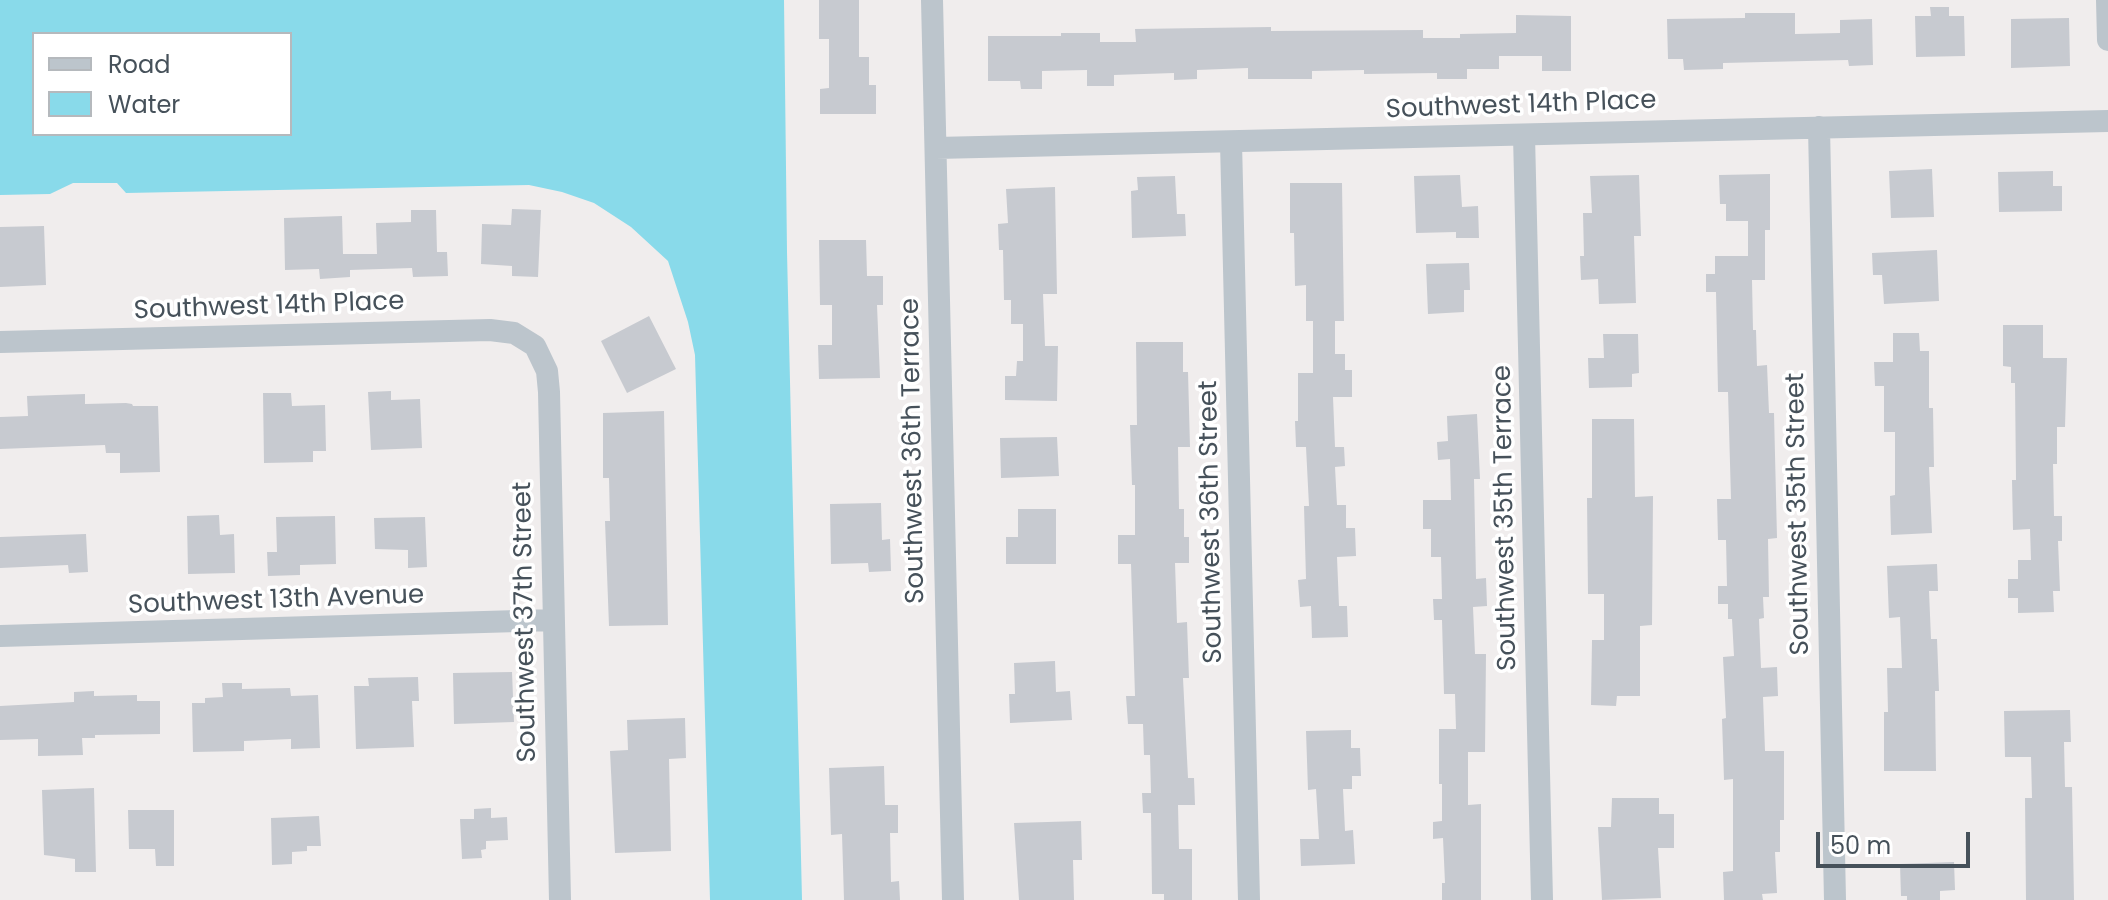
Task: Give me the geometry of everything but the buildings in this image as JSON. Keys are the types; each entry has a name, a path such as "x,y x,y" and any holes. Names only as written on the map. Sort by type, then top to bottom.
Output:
{"street":[{"name":"Southwest 36th Terrace","path":"932,0 953,900"},
{"path":"2107,0 2108,40"},
{"name":"Southwest 14th Place","path":"936,148 2108,121"},
{"name":"Southwest 35th Street","path":"1819,127 1835,900"},
{"name":"Southwest 35th Terrace","path":"1524,135 1542,900"},
{"name":"Southwest 36th Street","path":"1231,142 1249,900"},
{"name":"Southwest 14th Place","path":"0,342 490,330 514,333 535,346"},
{"name":"Southwest 37th Street","path":"535,346 547,371 549,392 560,900"},
{"name":"Southwest 13th Avenue","path":"0,636 553,620"}],"water":[{"path":"0,0 784,0 802,900 710,900 695,355 668,261 631,227 594,203 529,185 126,193 117,183 73,183 50,194 0,195"}]}
